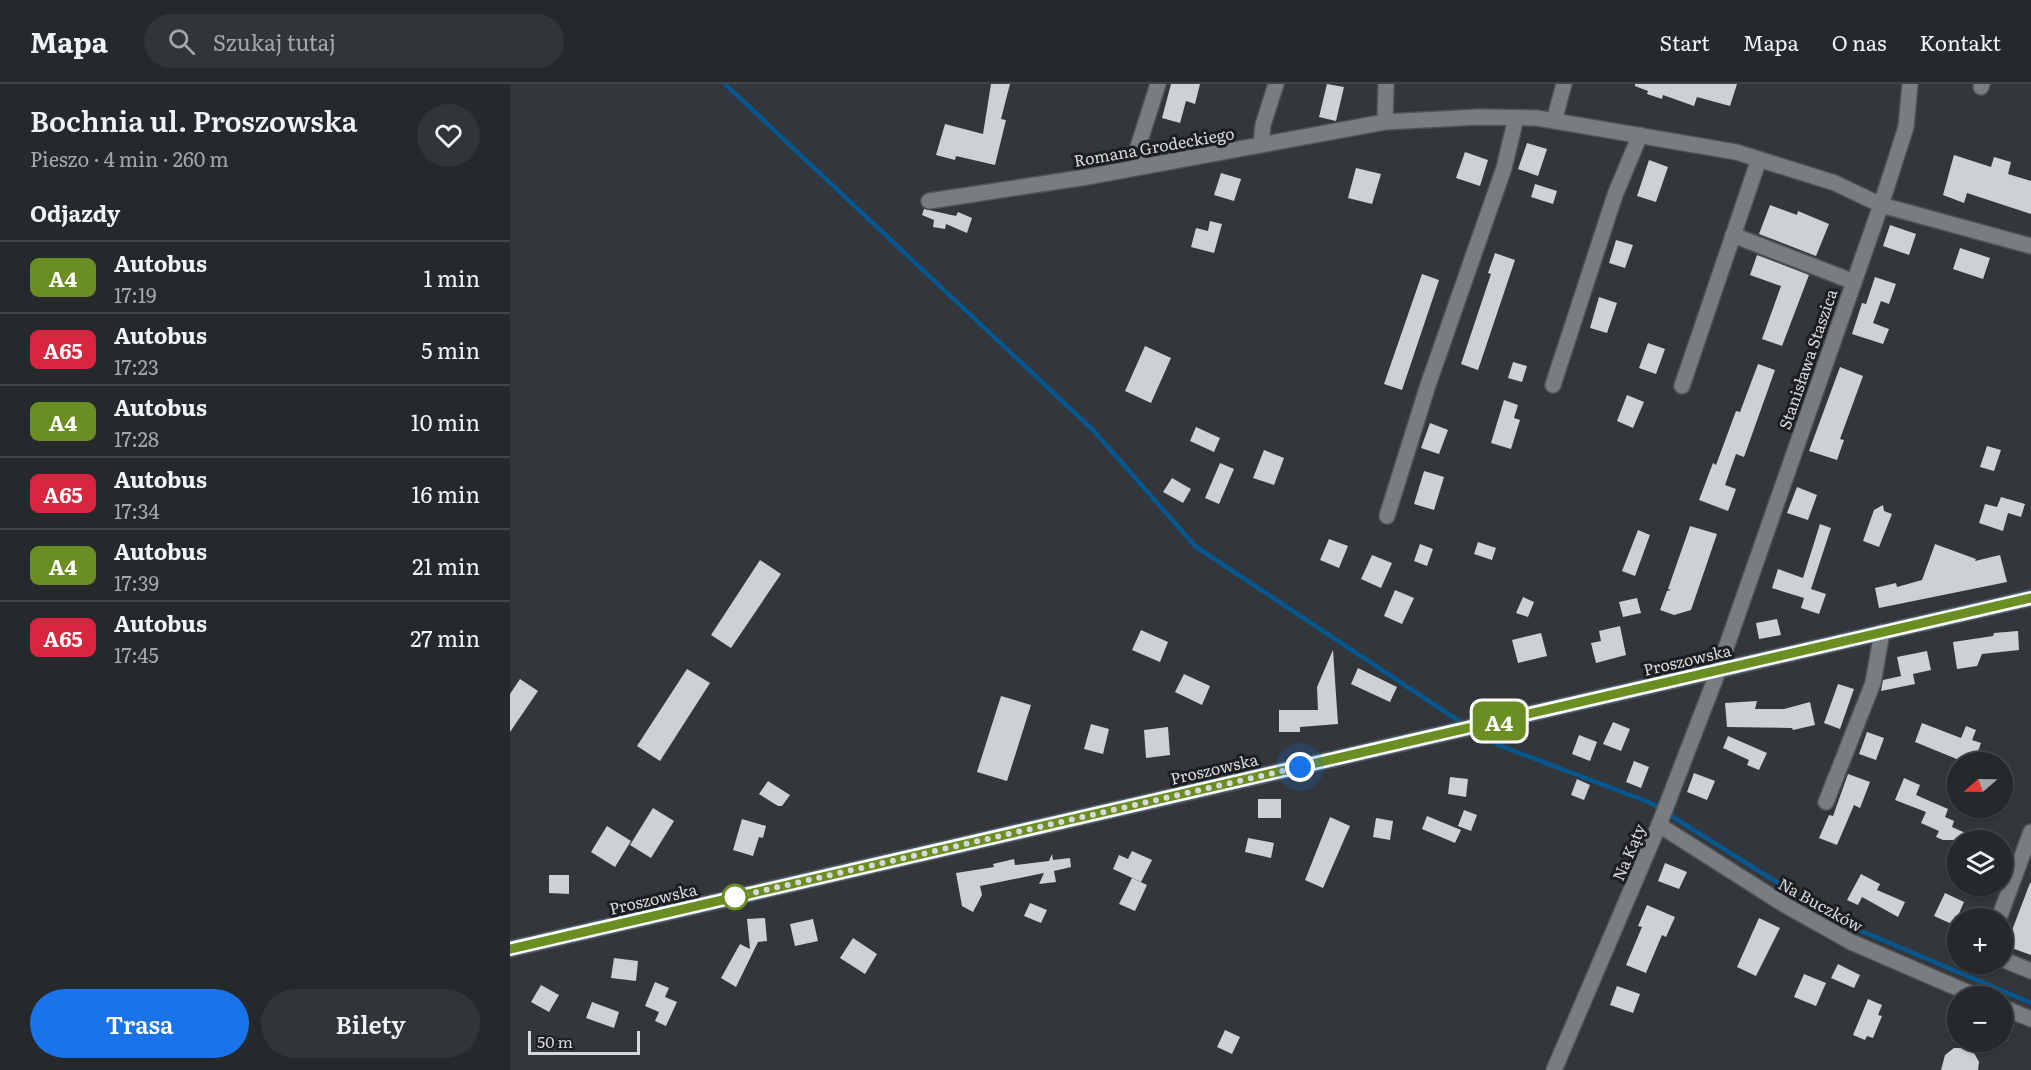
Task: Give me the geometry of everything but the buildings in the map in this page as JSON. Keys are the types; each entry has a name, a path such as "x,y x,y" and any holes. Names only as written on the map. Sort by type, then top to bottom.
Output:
{"main road":[{"name":"Proszowska","path":"510,949 2031,598"}],"street":[{"path":"1140,166 1137,150 1158,84"},
{"path":"1262,145 1263,125 1276,84"},
{"path":"1384,122 1386,84"},
{"path":"1554,121 1564,84"},
{"name":"Stanisława Staszica","path":"1726,643 1881,205 1906,127 1910,84"},
{"path":"1387,516 1428,385 1504,168 1516,118"},
{"name":"Romana Grodeckiego","path":"929,201 1384,122 1516,118 1554,121 1640,135 1759,159 1835,183 1881,205 2031,246"},
{"path":"1553,385 1615,195 1640,135"},
{"path":"1682,387 1759,159"},
{"path":"1733,235 1854,282"},
{"path":"1826,802 1873,683 1882,632"},
{"name":"Na Kąty","path":"1554,1070 1663,816 1726,643"},
{"name":"Na Buczków","path":"1663,816 1785,906 1842,937 1953,986"},
{"path":"2004,908 2031,832"},
{"path":"2013,964 2031,971"},
{"path":"2013,1012 2031,1019"}],"waterway":[{"path":"725,84 1094,431 1195,546 1465,725"},
{"path":"1475,731 1501,746 1651,803 1840,922 2031,1003"}],"bus line":[{"name":"A4","path":"510,949 2031,598"}],"route":[{"path":"735,897 1300,767"}]}
